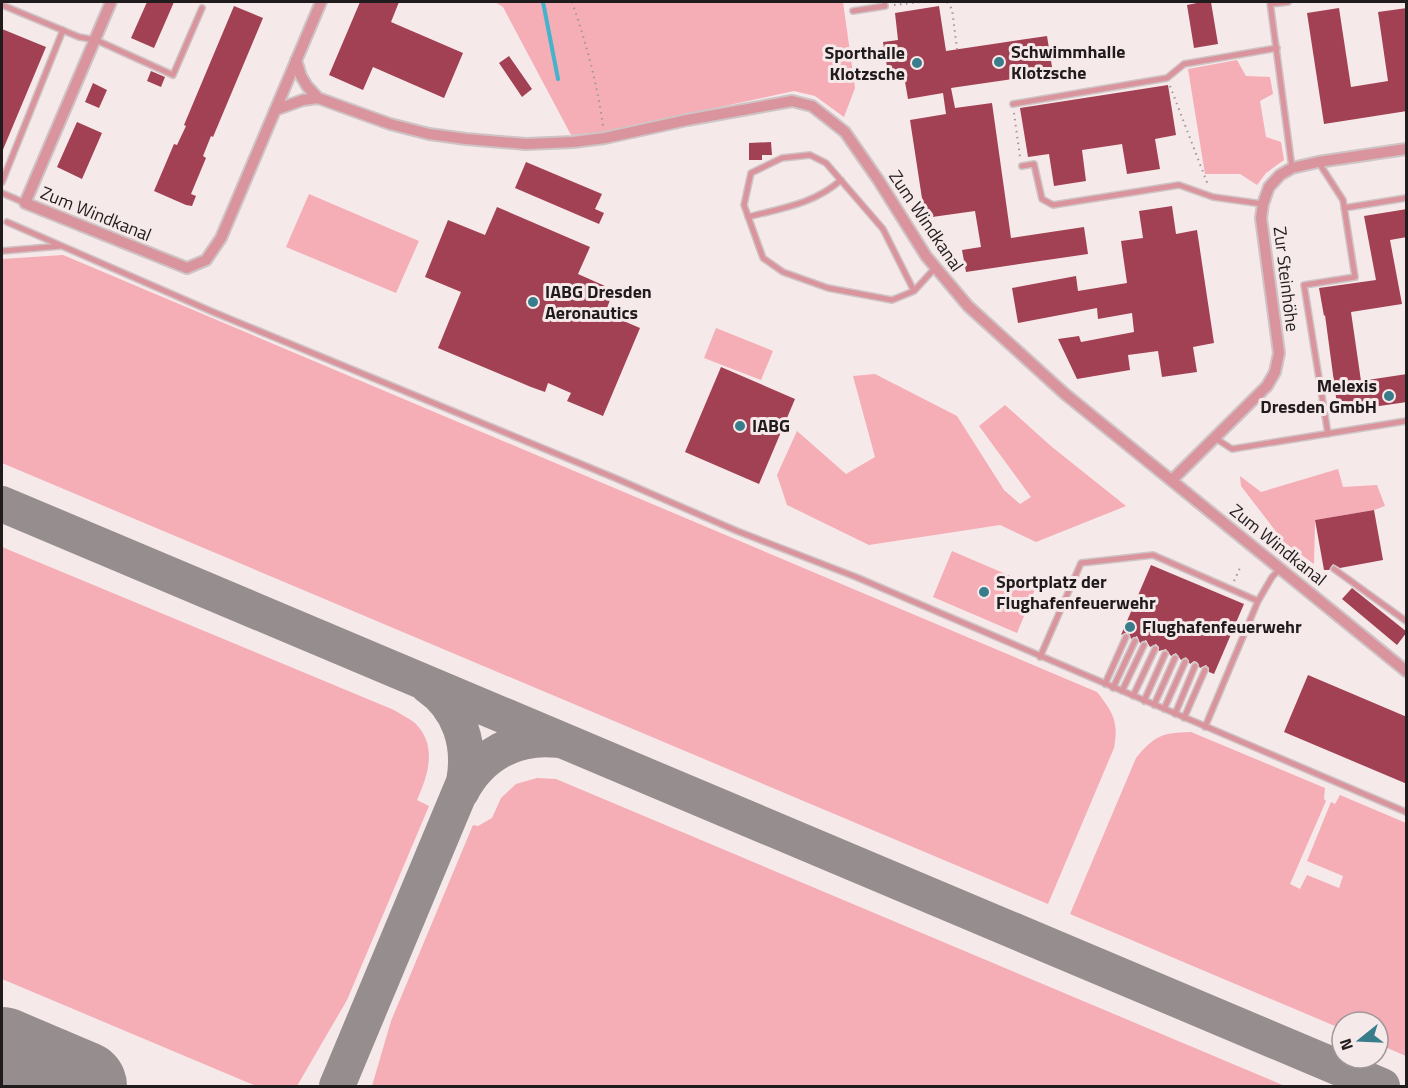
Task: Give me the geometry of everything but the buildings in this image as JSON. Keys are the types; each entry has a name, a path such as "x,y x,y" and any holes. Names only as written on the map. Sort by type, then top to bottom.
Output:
{"street":[{"name":"Zum Windkanal","path":"111,2 25,203 186,268 206,260 221,238 321,2"},
{"path":"296,60 304,81 318,98"},
{"name":"Zum Windkanal","path":"318,98 390,124 429,134 526,144 605,138 792,101 812,106 850,139 935,268 968,306 1047,379 1407,670"},
{"path":"274,110 303,100 318,98"},
{"name":"Zur Steinhöhe","path":"1172,480 1267,386 1275,372 1279,353 1262,218 1263,204 1269,187 1280,175 1292,168 1407,149"}],"lane":[{"path":"1288,2 1270,3 1292,168"},
{"path":"853,11 884,4"},
{"path":"2,5 80,38 96,40 173,75 202,8"},
{"path":"2,182 63,30"},
{"path":"1013,104 1167,78 1184,64 1276,48"},
{"path":"914,291 883,229 826,163 810,155 782,158 751,173 744,205 763,258 783,272 828,288 892,300 914,291 935,268"},
{"path":"1318,162 1343,201 1355,277 1304,285 1328,434"},
{"path":"1022,166 1035,164 1042,199 1053,205 1179,185 1213,196 1263,204"},
{"path":"748,217 813,199 827,192 841,180"},
{"path":"2,193 25,203"},
{"path":"1344,208 1407,198"},
{"path":"8,222 213,312 615,478 737,531 856,577 1407,812"},
{"path":"2,251 63,246"},
{"path":"1215,438 1232,449 1407,421"},
{"path":"1040,657 1081,563 1153,555 1258,601"},
{"path":"1206,726 1258,601 1272,577 1280,569"},
{"path":"1334,569 1407,621"},
{"path":"1105,684 1126,637"},
{"path":"1113,688 1135,641"},
{"path":"1122,692 1144,645"},
{"path":"1133,696 1155,649"},
{"path":"1144,701 1166,654"},
{"path":"1154,705 1175,658"},
{"path":"1164,709 1185,662"},
{"path":"1175,714 1195,666"},
{"path":"1184,718 1205,670"}],"path":[{"path":"572,2 585,38 598,89 605,138"},
{"path":"884,4 921,2"},
{"path":"947,2 952,9 957,49"},
{"path":"1167,78 1213,196"},
{"path":"1013,104 1022,166"},
{"path":"1231,589 1240,568"}],"shaded area":[{"path":"495,2 843,2 855,88 844,117 815,96 794,91 604,132 571,135 503,7"},
{"path":"1237,60 1246,76 1270,77 1273,94 1260,101 1266,137 1281,142 1284,160 1266,173 1257,185 1240,174 1205,174 1188,69"},
{"path":"309,194 419,241 396,293 286,247"},
{"path":"63,255 1097,692 1107,706 1115,724 1114,748 1048,904 2,463 2,259"},
{"path":"716,328 773,351 761,380 704,358"},
{"path":"875,374 957,416 1004,490 1020,504 1031,497 979,426 1005,405 1052,447 1126,506 1036,542 1000,525 869,545 787,505 777,475 797,431 846,474 875,457 853,376"},
{"path":"1338,469 1343,487 1377,485 1385,506 1315,520 1314,564 1284,542 1241,486 1240,476 1261,492"},
{"path":"2,547 394,710 415,723 427,741 429,761 425,781 417,800 429,806 347,1000 297,1086 256,1086 2,979"},
{"name":"Sportplatz der Flughafenfeuerwehr","path":"952,551 1036,587 1017,633 933,597"},
{"path":"1191,732 1325,788 1324,799 1326,801 1290,884 1300,889 1307,875 1339,888 1343,876 1307,861 1331,802 1335,804 1340,795 1406,823 1406,1056 1390,1049 1390,1010 1330,1010 1330,1024 1070,914 1136,758 1154,740 1173,733"},
{"path":"537,778 556,779 1285,1086 372,1086 391,1021 473,825 478,826 492,818 501,798 516,784"}],"waterway":[{"path":"543,2 558,79"}],"taxiway":[{"path":"2,504 1382,1086"},
{"path":"337,1086 464,782 466,754 461,728 448,705 428,686"},
{"path":"461,792 478,768 501,750 528,741 558,740"}],"runway":[{"path":"2,1052 82,1086"}],"place":[{"name":"Schwimmhalle Klotzsche","path":"999,62"},
{"name":"Sporthalle Klotzsche","path":"917,63"},
{"name":"IABG Dresden Aeronautics","path":"533,302"},
{"name":"Melexis Dresden GmbH","path":"1389,396"},
{"name":"IABG","path":"740,426"},
{"name":"Sportplatz der Flughafenfeuerwehr","path":"984,592"},
{"name":"Flughafenfeuerwehr","path":"1130,627"}]}
